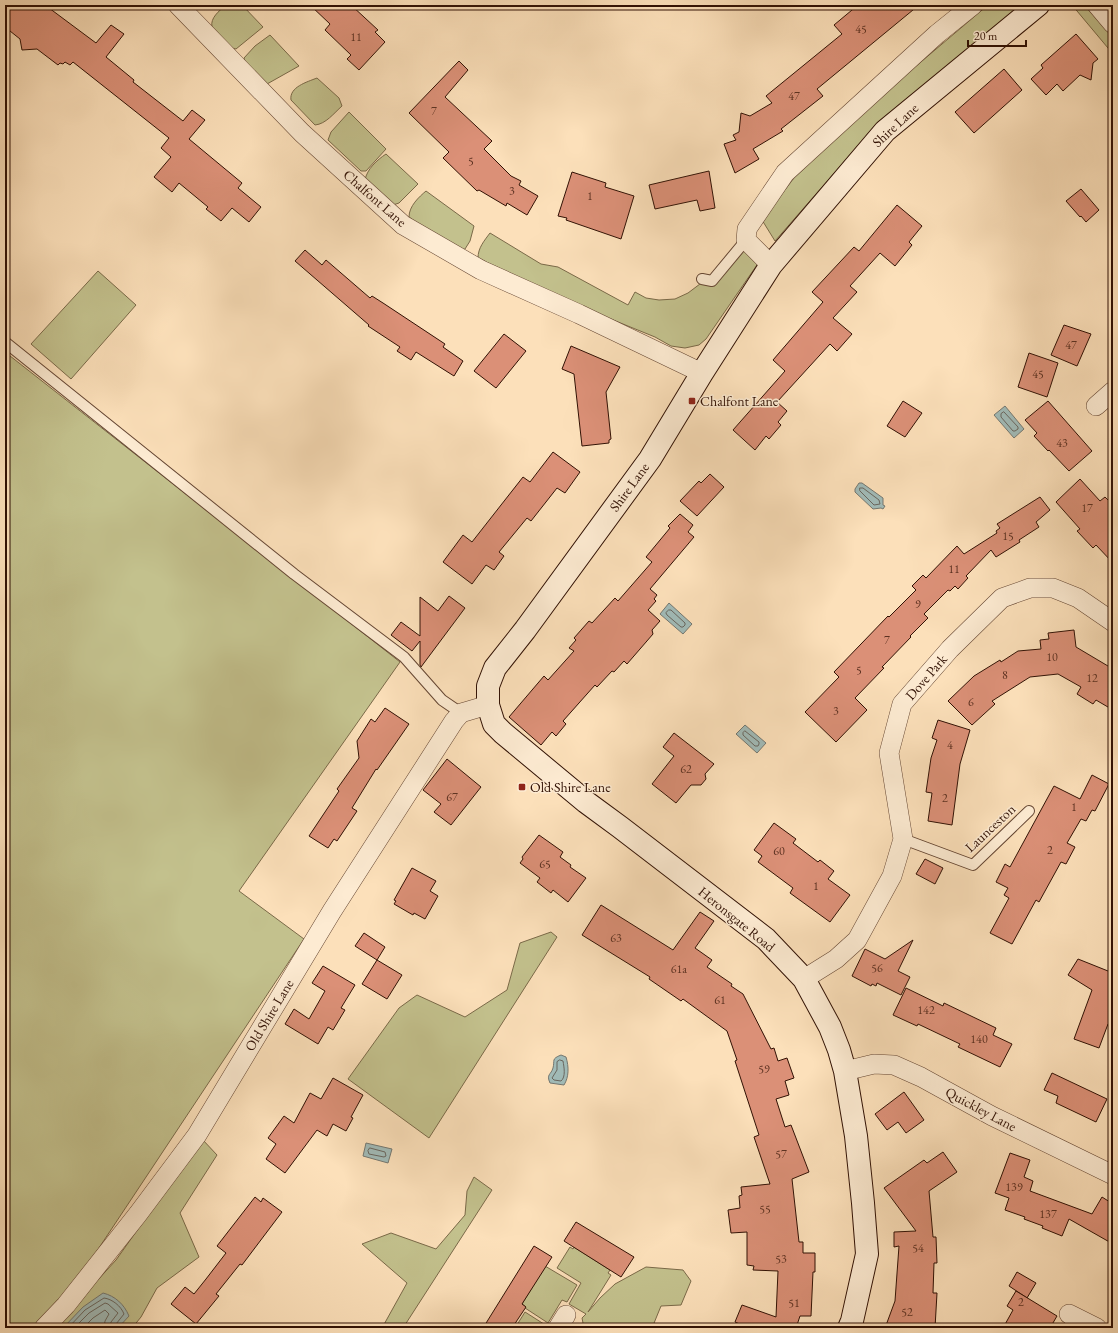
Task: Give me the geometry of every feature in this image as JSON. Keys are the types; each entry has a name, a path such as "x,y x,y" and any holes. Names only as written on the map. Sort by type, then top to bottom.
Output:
{"street":[{"name":"Chalfont Lane","path":"178,5 302,134 403,225 481,270 565,307 702,373"},
{"path":"771,265 746,240 748,229 785,173 937,34 973,5"},
{"name":"Shire Lane","path":"488,706 488,686 495,668 525,630 650,459 702,373 771,265 885,131 1038,5"},
{"path":"1097,5 1113,24"},
{"path":"1096,406 1113,391"},
{"name":"Dove Park","path":"804,980 836,959 857,940 892,876 903,839 889,753 902,704 950,649 1002,598 1030,588 1053,588 1078,598 1113,622"},
{"path":"461,713 488,706"},
{"name":"Heronsgate Road","path":"488,706 494,724 503,733 586,802 766,939 804,980 830,1027 839,1050 845,1071 856,1136 867,1254 852,1321 848,1328"},
{"name":"Old Shire Lane","path":"44,1328 66,1305 138,1214 197,1135 332,911 454,721 461,713"},
{"name":"Quickley Lane","path":"845,1071 874,1064 894,1065 921,1077 992,1116 1113,1175"},
{"path":"1069,1314 1097,1328"}],"lane":[{"path":"702,279 712,280 746,240"},
{"path":"5,342 294,574 404,657 442,700 461,713"},
{"name":"Launceston","path":"903,839 973,865 1029,811"}],"shaded area":[{"path":"226,5 242,5 263,27 236,49 232,48 212,27 212,21 218,12"},
{"path":"988,5 1024,5 877,124 775,241 762,220 794,178 876,100"},
{"path":"1072,5 1084,5 1113,37 1113,54"},
{"path":"270,35 299,66 267,84 245,61 244,58 255,46"},
{"path":"317,78 339,98 342,106 323,123 315,125 291,100 291,95 296,88"},
{"path":"349,112 386,149 366,171 361,171 328,140 331,132"},
{"path":"386,154 418,184 399,203 393,205 365,180 373,165"},
{"path":"426,191 474,226 470,241 465,249 463,250 432,234 409,217 411,209"},
{"path":"490,233 541,264 558,267 628,305 635,292 646,298 659,300 675,299 688,293 745,250 759,262 706,339 699,345 685,348 671,346 655,337 586,309 478,258 480,248"},
{"path":"98,271 136,305 71,379 31,344"},
{"path":"5,352 400,662 239,891 304,939 81,1275 32,1328 5,1328"},
{"path":"551,932 557,937 429,1138 348,1079 399,1008 417,995 465,1017 507,990 520,943"},
{"path":"202,1139 217,1155 180,1213 199,1257 157,1288 141,1317 132,1328 54,1328 116,1260"},
{"path":"474,1177 492,1190 403,1328 382,1328 407,1283 362,1244 391,1233 436,1249 465,1215 467,1191"},
{"path":"570,1247 573,1249 574,1247 610,1270 608,1273 611,1275 588,1312 615,1284 646,1267 683,1270 691,1281 681,1305 661,1306 652,1328 584,1328 582,1318 586,1314 569,1304 581,1283 557,1268"},
{"path":"545,1266 577,1285 567,1302 562,1300 548,1323 525,1308 522,1304"},
{"path":"525,1312 547,1326 545,1328 515,1328"}],"water":[{"path":"1005,406 1024,429 1014,438 994,415"},
{"path":"859,483 862,483 883,498 883,505 885,506 883,509 873,509 855,492 855,489"},
{"path":"669,603 692,624 683,634 660,614"},
{"path":"745,725 766,743 757,753 736,734"},
{"path":"561,1055 566,1057 568,1064 568,1075 564,1085 550,1083 548,1078 553,1068 554,1060"},
{"path":"366,1143 392,1149 388,1163 363,1156"},
{"path":"103,1293 119,1301 129,1316 118,1328 63,1328 83,1307"}],"building":[{"path":"5,5 45,5 96,43 111,25 124,34 106,57 134,80 133,82 183,121 192,110 205,120 189,139 242,183 238,188 261,207 249,222 232,208 221,221 206,209 208,207 179,183 172,192 154,177 171,157 161,148 169,138 73,62 70,65 65,62 58,65 37,49 22,50 20,39 5,27"},
{"path":"310,5 351,5 378,30 375,32 385,42 359,70 347,59 351,55 325,30 330,24"},
{"path":"858,5 919,5 817,89 823,96 781,129 783,131 753,149 759,159 735,173 724,144 736,140 733,135 739,132 741,113 750,116 772,103 766,96 842,34 834,25"},
{"path":"1076,34 1098,59 1093,63 1091,80 1080,75 1063,91 1057,84 1046,95 1031,79 1043,68 1041,65"},
{"path":"459,61 468,70 445,97 492,141 484,149 511,176 521,181 519,185 538,196 527,215 507,203 506,206 479,190 477,191 443,158 449,152 409,113"},
{"path":"1004,69 1022,90 974,133 955,112"},
{"path":"709,171 715,208 700,211 697,200 655,209 649,185"},
{"path":"572,172 606,183 605,187 634,196 621,239 566,220 567,218 558,216"},
{"path":"1081,189 1099,210 1086,222 1066,201"},
{"path":"897,205 922,226 909,242 912,245 895,266 880,253 850,286 857,292 833,318 852,334 837,351 830,344 777,402 787,411 778,422 781,425 769,439 766,436 755,450 733,430 785,371 773,360 823,302 812,292 854,247 859,251"},
{"path":"305,250 322,265 326,260 370,298 372,296 445,344 443,347 463,361 454,376 416,352 411,360 397,351 400,347 368,326 369,325 295,261"},
{"path":"1064,325 1091,334 1077,366 1051,355"},
{"path":"504,334 526,351 496,388 474,371"},
{"path":"571,346 620,367 606,392 611,439 609,440 609,443 582,446 574,374 562,369"},
{"path":"1029,353 1058,363 1047,397 1018,387"},
{"path":"903,401 922,413 905,437 887,426"},
{"path":"1048,401 1092,451 1069,471 1034,436 1037,433 1025,420"},
{"path":"553,452 580,472 565,493 557,488 531,521 527,518 499,552 504,556 494,570 486,565 472,584 443,562 463,535 472,542 523,477 530,482"},
{"path":"710,474 724,487 697,516 680,501 699,481 701,483"},
{"path":"1080,479 1100,501 1105,497 1113,505 1113,563 1096,545 1093,548 1077,531 1080,529 1056,502"},
{"path":"1040,497 1050,510 1036,522 1039,527 1019,540 1020,542 996,557 991,550 966,576 968,578 958,589 955,586 950,591 948,590 924,614 928,618 882,667 884,668 855,698 867,710 836,742 805,712 839,677 834,672 888,616 889,617 916,590 912,586 923,575 926,578 957,546 964,554 997,533 996,531 1000,528 997,524"},
{"path":"680,514 693,525 688,532 694,537 650,589 657,595 654,599 656,601 648,610 660,621 652,630 653,634 627,664 624,661 597,687 595,685 563,721 566,724 556,736 552,732 541,745 509,717 544,676 548,680 574,651 569,648 576,640 574,638 589,621 592,623 615,598 618,601 652,562 646,557 670,528 668,526"},
{"path":"449,596 465,608 421,667 420,641 412,651 391,635 401,622 420,636 420,597 438,611"},
{"path":"1074,630 1076,647 1113,669 1113,710 1096,700 1093,704 1077,694 1081,687 1058,674 1030,677 992,701 995,704 972,725 948,701 974,676 1000,660 1001,662 1018,651 1041,649 1040,640 1049,639 1048,633"},
{"path":"385,708 409,724 377,770 376,769 352,808 357,811 337,841 334,839 328,848 309,836 339,791 337,789 359,758 357,741 371,719 375,722"},
{"path":"938,720 970,730 960,764 952,825 928,821 932,793 926,792 931,758 937,740 932,738"},
{"path":"674,733 714,764 705,774 706,779 701,785 691,785 676,803 652,784 674,756 663,747"},
{"path":"447,759 481,787 451,825 434,812 441,804 423,790"},
{"path":"1092,775 1109,784 1095,811 1092,810 1086,821 1081,819 1067,843 1075,847 1066,864 1061,862 1039,902 1036,900 1012,944 990,933 1009,898 1004,895 1008,888 996,882 1005,864 1010,867 1054,786 1080,799"},
{"path":"774,823 796,839 793,843 818,862 820,860 834,871 828,879 850,895 830,922 790,893 793,888 758,862 762,856 754,850"},
{"path":"539,835 563,852 560,857 571,865 570,867 586,878 568,902 553,890 551,893 537,882 540,878 520,863 523,859 522,857"},
{"path":"925,859 943,868 935,884 916,874"},
{"path":"412,868 436,881 430,891 438,896 425,919 414,913 413,915 394,904 396,901 394,900"},
{"path":"601,905 673,950 700,912 714,921 695,948 712,960 707,967 732,984 731,986 743,994 771,1049 774,1048 778,1061 787,1058 794,1078 785,1081 789,1095 776,1099 785,1127 791,1125 809,1172 792,1179 799,1242 803,1242 803,1253 815,1253 815,1272 813,1272 811,1316 800,1316 797,1325 800,1326 799,1328 749,1328 735,1322 742,1305 776,1317 778,1271 753,1270 754,1266 747,1265 747,1232 731,1233 728,1210 740,1208 739,1196 742,1195 741,1187 770,1184 754,1137 759,1135 727,1031 683,999 681,1001 649,979 650,977 582,935"},
{"path":"364,933 385,947 377,960 355,946"},
{"path":"913,940 898,971 910,977 901,995 877,983 876,986 872,984 871,986 852,976 865,949 885,959"},
{"path":"1078,959 1113,973 1113,1019 1108,1024 1099,1048 1074,1039 1092,990 1068,975"},
{"path":"377,960 402,975 387,999 362,984"},
{"path":"323,966 355,985 341,1008 345,1010 333,1030 328,1027 318,1044 285,1024 294,1009 309,1019 325,991 312,983"},
{"path":"906,988 943,1006 944,1003 996,1028 993,1035 1012,1044 1000,1067 958,1047 960,1044 918,1024 917,1026 893,1015"},
{"path":"1052,1073 1107,1099 1096,1122 1056,1103 1058,1096 1044,1090"},
{"path":"333,1078 363,1095 351,1117 353,1118 346,1131 333,1124 327,1136 317,1130 285,1173 266,1159 276,1144 268,1138 284,1116 294,1123 310,1093 321,1099"},
{"path":"904,1092 924,1120 906,1133 898,1122 887,1130 875,1114"},
{"path":"943,1152 957,1172 929,1191 933,1237 936,1237 937,1263 934,1263 933,1293 937,1293 935,1328 885,1328 895,1301 899,1246 894,1247 894,1232 916,1231 884,1188 924,1160 927,1163"},
{"path":"1010,1153 1030,1160 1024,1177 1033,1181 1030,1191 1092,1214 1102,1197 1113,1204 1113,1244 1069,1219 1062,1236 1042,1228 1043,1226 1024,1219 1025,1217 1005,1210 1009,1198 995,1193"},
{"path":"255,1197 261,1202 263,1198 282,1212 242,1265 240,1264 216,1294 219,1296 196,1324 171,1304 185,1287 194,1294 206,1279 226,1253 217,1246"},
{"path":"576,1222 634,1257 621,1277 564,1241"},
{"path":"534,1246 552,1257 522,1304 526,1307 512,1328 483,1328"},
{"path":"1017,1272 1036,1283 1027,1298 1009,1286"},
{"path":"1016,1291 1057,1316 1050,1328 1003,1328 1013,1310 1007,1306"}],"place":[{"name":"Chalfont Lane","path":"692,401"},
{"name":"Old Shire Lane","path":"522,787"}]}
